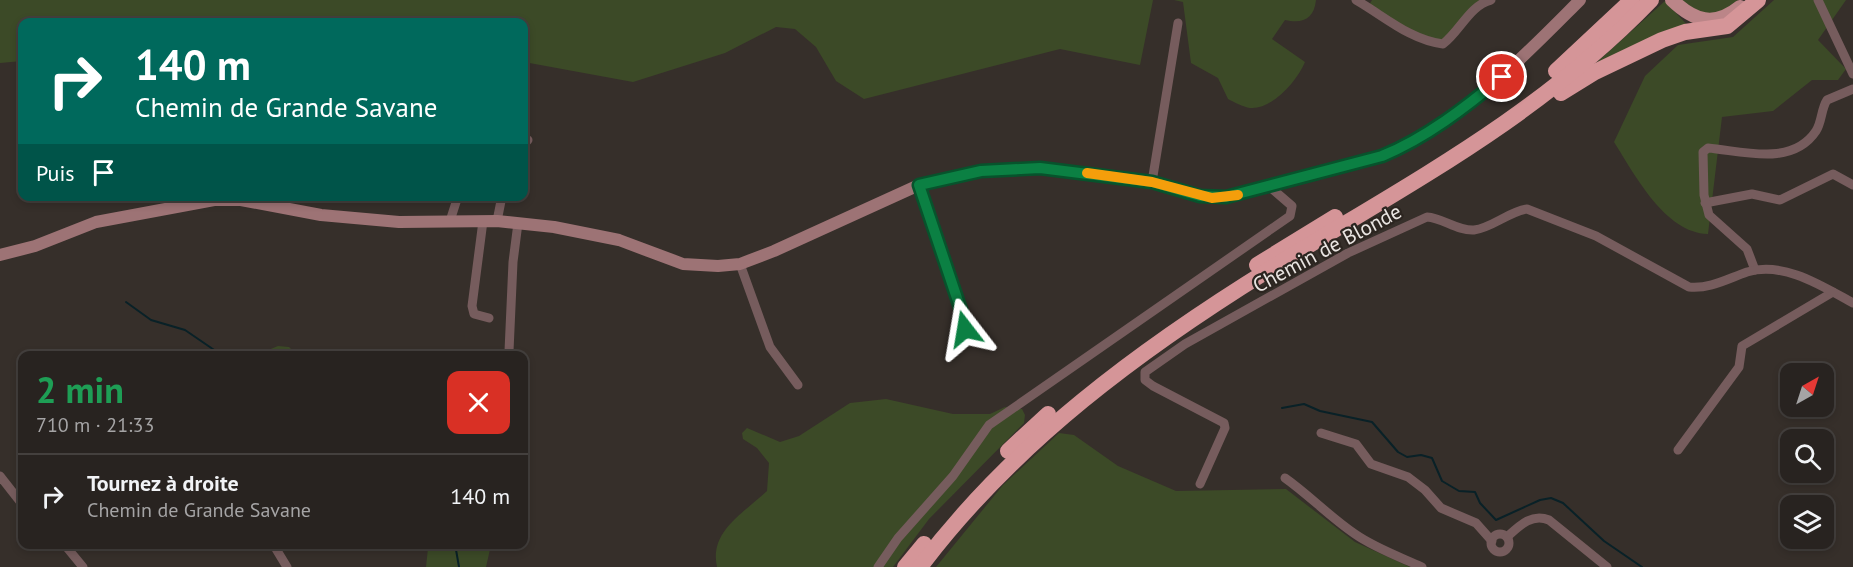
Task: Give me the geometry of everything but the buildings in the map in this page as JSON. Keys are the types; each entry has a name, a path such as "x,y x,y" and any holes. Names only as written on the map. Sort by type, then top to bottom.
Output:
{"highway":[{"path":"1598,42 1611,13 1623,0"},
{"path":"1598,42 1632,0"},
{"path":"905,567 976,484 1030,430 1071,395 1134,348 1278,250 1475,132 1598,42 1651,0"},
{"path":"1515,117 1598,42 1662,0"},
{"path":"920,567 971,505 1004,470 1056,422 1107,380 1273,267 1427,176 1515,117 1595,72 1662,40 1685,32 1727,26 1758,0"}],"main road":[{"path":"1675,4 1698,20 1712,21 1726,17 1744,2"}],"street":[{"path":"1356,0 1422,39 1443,44 1454,36 1479,4 1491,0"},
{"path":"247,201 321,214 399,222 483,220 595,233 683,264 696,266 740,264 919,185 981,171 1021,167 1152,182 1212,198 1248,193 1382,156 1403,147 1495,83 1580,0"},
{"path":"1818,0 1853,74"},
{"path":"1152,182 1178,22"},
{"path":"1755,270 1747,249 1712,220 1705,203 1702,157 1705,150 1760,154 1790,151 1805,144 1817,130 1827,100 1853,90"},
{"path":"1705,203 1752,194 1780,200 1833,174 1853,185"},
{"path":"919,185 965,322 965,329"},
{"path":"878,567 898,538 953,476 989,425 1290,216 1292,206 1270,187"},
{"path":"0,255 35,246 96,222 209,201"},
{"path":"450,221 456,201"},
{"path":"497,221 501,201"},
{"name":"Chemin de Blonde","path":"1200,484 1225,428 1224,423 1153,386 1145,380 1146,372 1185,344 1348,253 1413,222 1434,218 1462,228 1478,229 1515,211 1527,209 1596,236 1689,287 1704,288 1755,270 1792,274 1853,303"},
{"path":"483,220 472,306 474,314 489,318"},
{"path":"509,351 513,262 518,223"},
{"path":"740,264 770,347 798,385"},
{"path":"1678,450 1739,367 1742,346 1833,292"},
{"path":"1321,433 1356,444 1371,464 1408,477 1425,490 1442,508 1476,523 1492,541 1494,549 1503,551 1509,545 1507,537"},
{"path":"0,476 18,499"},
{"path":"1285,478 1306,491 1330,515 1355,534 1422,567"},
{"path":"1507,537 1528,520 1540,517 1550,520 1607,567"},
{"path":"1492,541 1500,534 1507,537"},
{"path":"68,549 83,567"},
{"path":"276,549 288,567"}],"green space":[{"path":"0,0 1153,0 1140,65 1060,49 864,99 836,81 816,47 795,29 776,27 725,53 633,82 528,63 528,18 18,18 18,61 0,63"},
{"path":"1174,0 1316,0 1313,12 1307,19 1285,20 1272,39 1305,62 1301,70 1283,93 1267,104 1250,108 1228,99 1218,78 1191,63 1183,2"},
{"path":"1372,0 1491,0 1443,44 1428,42 1368,7"},
{"path":"1680,0 1738,0 1720,13 1695,13"},
{"path":"1774,0 1846,0 1818,40 1846,69 1838,80 1812,80 1773,111 1722,117 1708,234 1692,231 1678,224 1653,200 1614,142 1645,76 1678,45 1733,37"},
{"path":"1665,1 1689,27 1586,72"},
{"path":"278,346 289,347 293,351 266,351"},
{"path":"886,399 953,414 990,414 1005,407 1022,409 1025,415 1024,423 929,519 893,567 717,567 716,554 723,533 739,515 767,491 769,463 757,448 743,439 742,433 747,428 780,442 799,436 850,403"},
{"path":"1059,433 1074,435 1118,466 1176,491 1286,489 1355,542 1410,567 936,567 1003,485"},
{"path":"428,549 490,549 486,567 426,567"}],"waterway":[{"path":"126,302 151,320 185,330 216,351"},
{"path":"1282,408 1304,404 1320,411 1372,422 1398,452 1407,457 1421,455 1432,458 1442,481 1459,491 1475,492 1480,503 1496,520 1540,500 1551,498 1563,503 1604,541 1642,567"},
{"path":"456,549 459,567"}],"slow traffic":[{"path":"1087,173 1152,182 1212,198 1238,195"}],"route":[{"path":"965,329 965,322 919,185 981,171 1021,167 1152,182 1212,198 1248,193 1382,156 1403,147 1443,121 1502,77"}]}
